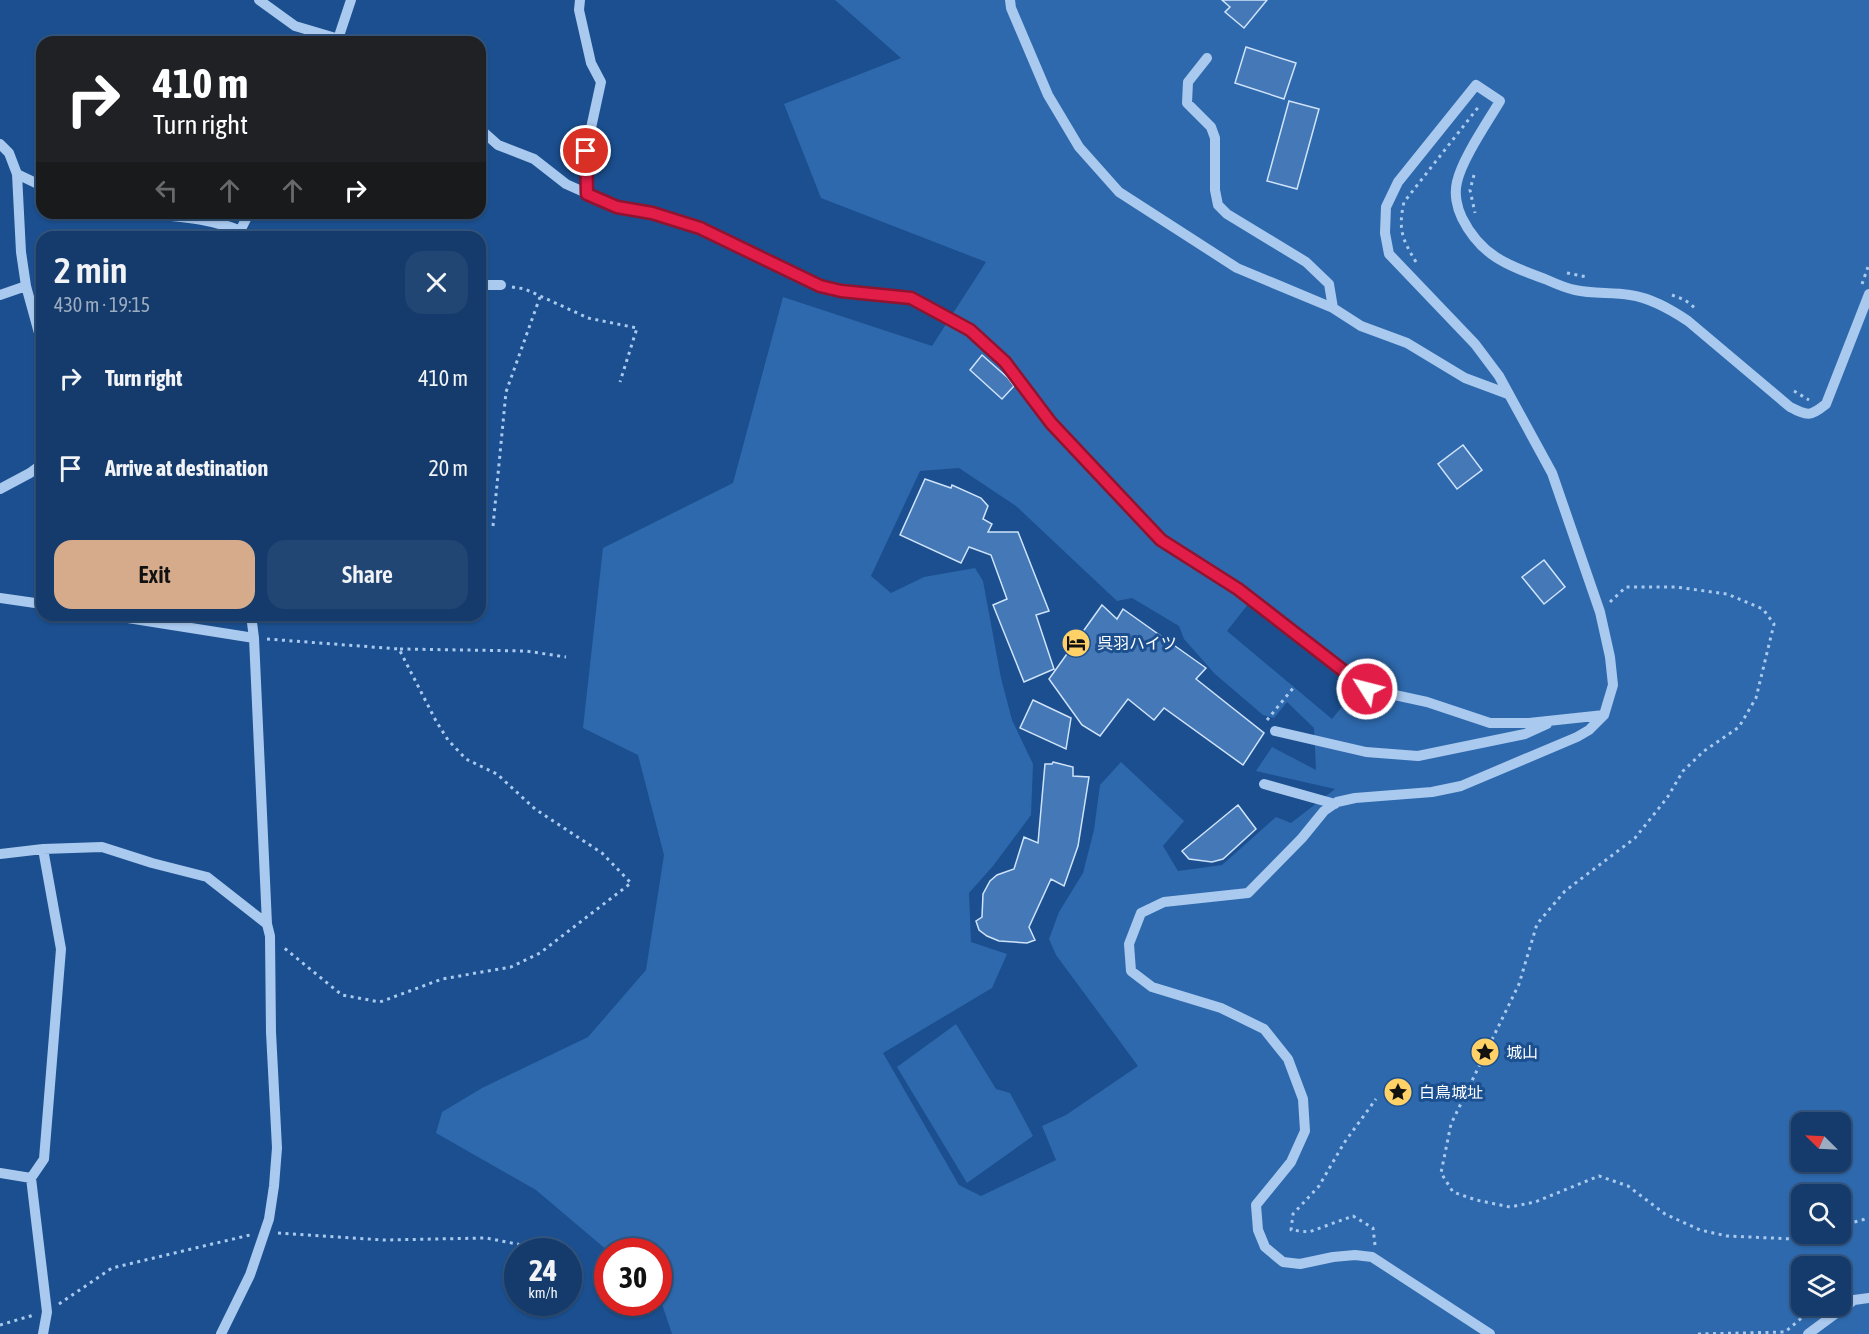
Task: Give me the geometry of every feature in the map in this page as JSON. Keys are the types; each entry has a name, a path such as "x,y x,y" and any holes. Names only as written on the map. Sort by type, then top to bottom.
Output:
{"street":[{"path":"260,0 295,26 326,36"},
{"path":"343,36 351,0"},
{"path":"580,0 579,10 591,63 601,82 586,151 587,194"},
{"path":"1010,0 1011,9 1048,95 1079,147 1119,192 1237,268 1333,308 1361,326 1407,343 1465,378 1508,394"},
{"path":"1207,58 1188,82 1187,103 1211,127 1215,138 1215,190 1218,205 1227,214 1306,262 1329,284 1333,308"},
{"path":"1490,1334 1372,1257 1333,1257 1300,1264 1283,1262 1265,1247 1258,1230 1256,1205 1291,1162 1305,1131 1303,1099 1288,1059 1264,1029 1221,1008 1152,987 1131,971 1129,944 1141,913 1164,902 1248,893 1302,838 1324,811 1335,804 1355,798 1432,792 1461,786 1577,737 1589,730 1604,715 1613,685 1610,657 1599,612 1552,473 1499,376 1475,344 1389,254 1385,233 1386,207 1398,182 1476,85 1500,101 1457,181 1456,195 1459,212 1477,242 1513,267 1573,290 1629,294 1649,300 1673,312 1790,407 1806,415 1815,413 1826,404 1864,292"},
{"path":"486,134 498,145 534,159 566,184 617,207 652,213 700,228 820,286 841,291 911,298 970,330 1005,362 1051,423 1161,540 1238,589 1367,689 1427,702 1490,723 1529,723 1604,715"},
{"path":"0,144 9,153 17,174 21,252 26,285 36,322"},
{"path":"17,174 36,183"},
{"path":"199,219 232,231"},
{"path":"0,296 26,285"},
{"path":"486,285 501,285"},
{"path":"0,489 36,468"},
{"path":"0,598 36,603"},
{"path":"147,621 254,638"},
{"path":"221,1334 250,1275 269,1219 277,1148 271,1032 270,936 267,924 252,621"},
{"path":"1275,730 1365,752 1418,756 1525,734 1558,720"},
{"path":"1264,784 1335,804"},
{"path":"0,854 43,849 102,847 207,877 267,924"},
{"path":"43,849 61,949 44,1159 32,1178 47,1312 43,1334"},
{"path":"0,1173 32,1178"},
{"path":"1808,1334 1854,1300 1869,1298"}],"path":[{"path":"1423,269 1403,241 1401,217 1404,202 1480,105"},
{"path":"1476,169 1470,190 1479,222"},
{"path":"1864,292 1869,264"},
{"path":"1566,272 1595,278"},
{"path":"501,285 525,289 588,318 637,328 620,382"},
{"path":"1668,293 1685,300 1702,315"},
{"path":"493,526 506,392 540,297"},
{"path":"1787,386 1809,400"},
{"path":"1599,612 1626,587 1676,587 1727,594 1763,609 1774,624 1756,698 1739,727 1704,751 1683,771 1667,798 1635,838 1565,891 1537,924 1520,984 1451,1124 1441,1173 1452,1192 1510,1207 1535,1202 1599,1176 1628,1186 1665,1214 1700,1230 1727,1236 1791,1239"},
{"path":"254,638 399,649 526,651 566,657"},
{"path":"270,936 342,995 380,1002 442,979 511,967 540,953 631,883 602,853 535,809 497,774 465,759 448,740 436,721 399,649"},
{"path":"1266,722 1294,687"},
{"path":"1375,1247 1372,1228 1353,1216 1309,1232 1291,1230 1293,1214 1318,1186 1344,1143 1376,1099"},
{"path":"1851,1224 1869,1218"},
{"path":"0,1325 47,1312 112,1268 265,1232 384,1240 486,1238 504,1241"},
{"path":"1698,1334 1785,1332 1804,1316"}],"shaded area":[{"path":"835,0 1869,0 1869,1334 672,1334 666,1316 672,1316 672,1238 594,1239 536,1190 436,1133 442,1112 482,1088 588,1037 646,970 664,855 638,755 583,728 603,548 733,483 783,297 932,346 986,262 821,198 784,104 901,58","holes":["959,468 1016,506 1117,601 1132,598 1179,626 1184,639 1215,674 1263,715 1274,718 1287,702 1314,728 1316,770 1272,747 1256,771 1335,789 1291,823 1276,817 1222,865 1178,871 1163,846 1184,821 1121,762 1100,785 1094,830 1083,873 1059,912 1049,939 1056,955 1138,1066 1066,1115 1042,1126 1056,1160 981,1196 959,1185 883,1053 992,988 1007,954 971,942 969,893 993,866 1031,815 1033,764 1012,720 1001,678 983,581 975,568 924,577 891,593 871,576 920,471","1249,603 1357,688 1332,719 1227,631"]},
{"path":"956,1024 996,1089 1010,1093 1033,1136 967,1183 897,1067"}],"building":[{"path":"1222,0 1267,0 1244,28 1225,12 1230,7"},
{"path":"1246,47 1296,63 1284,99 1235,83"},
{"path":"1289,101 1319,109 1297,189 1267,181"},
{"path":"982,355 1014,386 1002,399 970,370"},
{"path":"1463,445 1482,470 1457,489 1438,464"},
{"path":"925,479 951,488 952,485 981,498 988,506 983,519 992,524 988,532 1018,532 1049,611 1036,615 1054,669 1024,682 993,605 1007,599 991,555 969,547 961,563 900,535"},
{"path":"1544,560 1565,587 1544,604 1522,577"},
{"path":"1102,605 1117,619 1123,609 1206,668 1196,679 1264,733 1243,765 1164,708 1154,720 1128,699 1100,736 1082,725 1049,679"},
{"path":"1033,700 1071,718 1066,749 1020,728"},
{"path":"1053,762 1073,767 1073,776 1089,777 1078,846 1064,886 1051,879 1029,927 1035,940 1027,943 999,941 979,930 976,921 982,917 983,894 990,881 997,875 1014,869 1024,837 1038,843 1045,764"},
{"path":"1238,805 1256,829 1223,859 1212,862 1189,859 1182,851"}],"place":[{"name":"呉羽ハイツ","path":"1076,643"},
{"name":"城山","path":"1485,1052"},
{"name":"白鳥城址","path":"1398,1092"}],"route":[{"path":"586,151 587,194 617,207 652,213 700,228 820,286 841,291 911,298 970,330 1005,362 1051,423 1161,540 1238,589 1367,689"}]}
